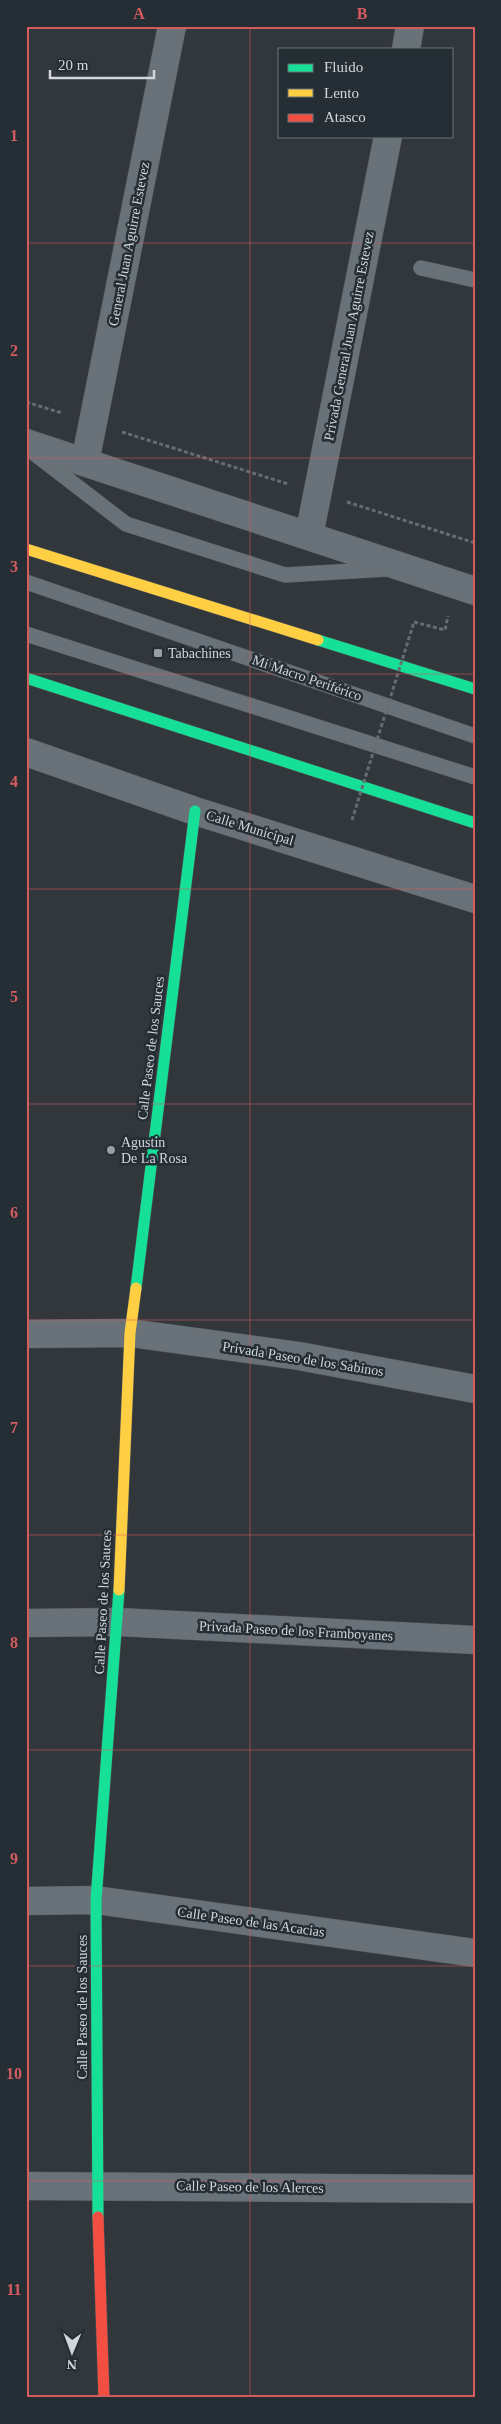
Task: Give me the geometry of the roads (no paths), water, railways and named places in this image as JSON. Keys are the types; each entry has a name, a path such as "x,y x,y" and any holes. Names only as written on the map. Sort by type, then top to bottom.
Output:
{"main road":[{"path":"26,549 475,689"},
{"path":"26,678 475,823"},
{"name":"Calle Paseo de los Sauces","path":"104,2398 97,2185 96,1900 118,1622 130,1333 195,811"}],"street":[{"name":"General Juan Aguirre Estevez","path":"85,462 172,26"},
{"path":"406,48 410,26"},
{"name":"Privada General Juan Aguirre Estevez","path":"309,536 388,138"},
{"path":"26,445 85,462 475,591"},
{"name":"Calle Municipal","path":"26,752 195,811 475,899"},
{"name":"Privada Paseo de los Sabinos","path":"26,1334 130,1333 299,1356 475,1389"},
{"name":"Privada Paseo de los Framboyanes","path":"26,1623 118,1622 475,1640"},
{"name":"Calle Paseo de las Acacias","path":"26,1901 96,1900 475,1953"},
{"name":"Calle Paseo de los Alerces","path":"26,2186 475,2189"}],"lane":[{"path":"421,268 475,280"},
{"path":"26,445 126,524 285,575 404,568"},
{"name":"Mi Macro Periférico","path":"26,582 475,736"},
{"path":"26,634 475,778"}],"place":[{"name":"Tabachines","path":"158,653"},
{"name":"Agustin De La Rosa","path":"111,1150"}]}
